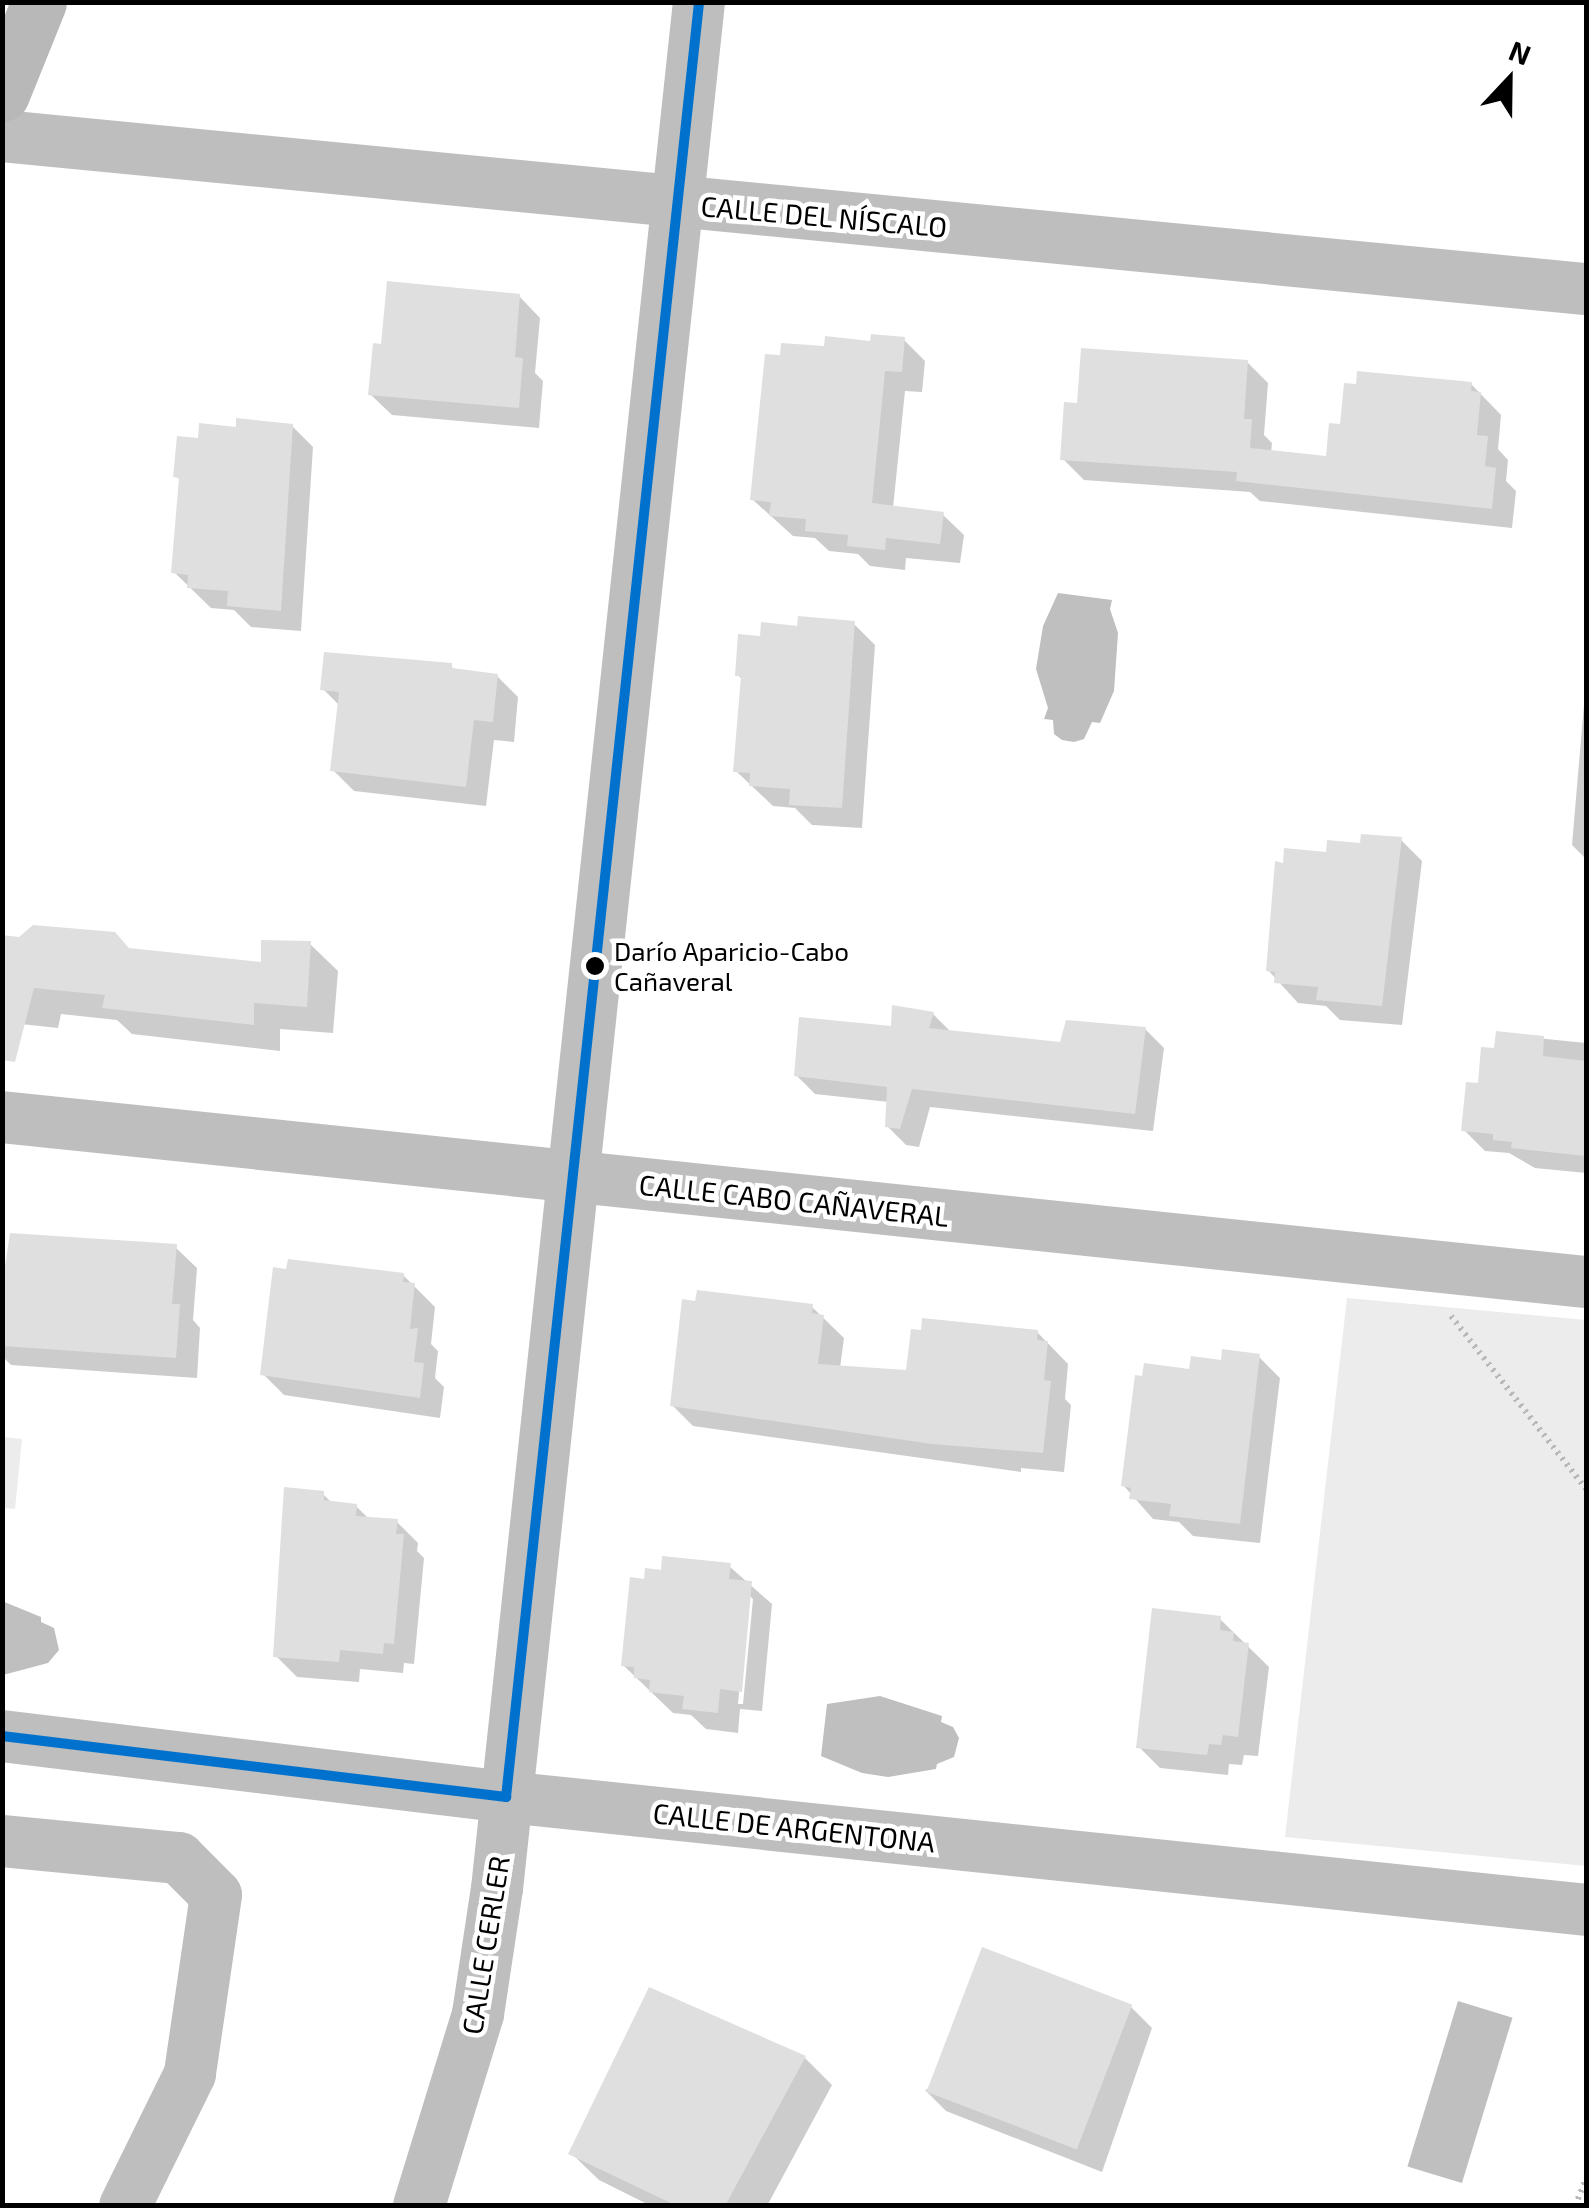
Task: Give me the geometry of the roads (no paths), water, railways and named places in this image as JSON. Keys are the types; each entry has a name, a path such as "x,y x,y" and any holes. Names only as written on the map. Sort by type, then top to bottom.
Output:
{"street":[{"path":"2,94 39,2"},
{"name":"CALLE CERLER","path":"419,2206 478,2014 506,1797 700,2"},
{"name":"CALLE DEL NÍSCALO","path":"2,136 1586,289"},
{"name":"CALLE CABO CAÑAVERAL","path":"2,1117 1586,1282"},
{"name":"CALLE DE ARGENTONA","path":"2,1736 506,1797 1586,1910"},
{"path":"2,1841 179,1858 216,1895 190,2074 125,2206"}],"place":[{"name":"Darío Aparicio-Cabo Cañaveral","path":"595,966"}]}
